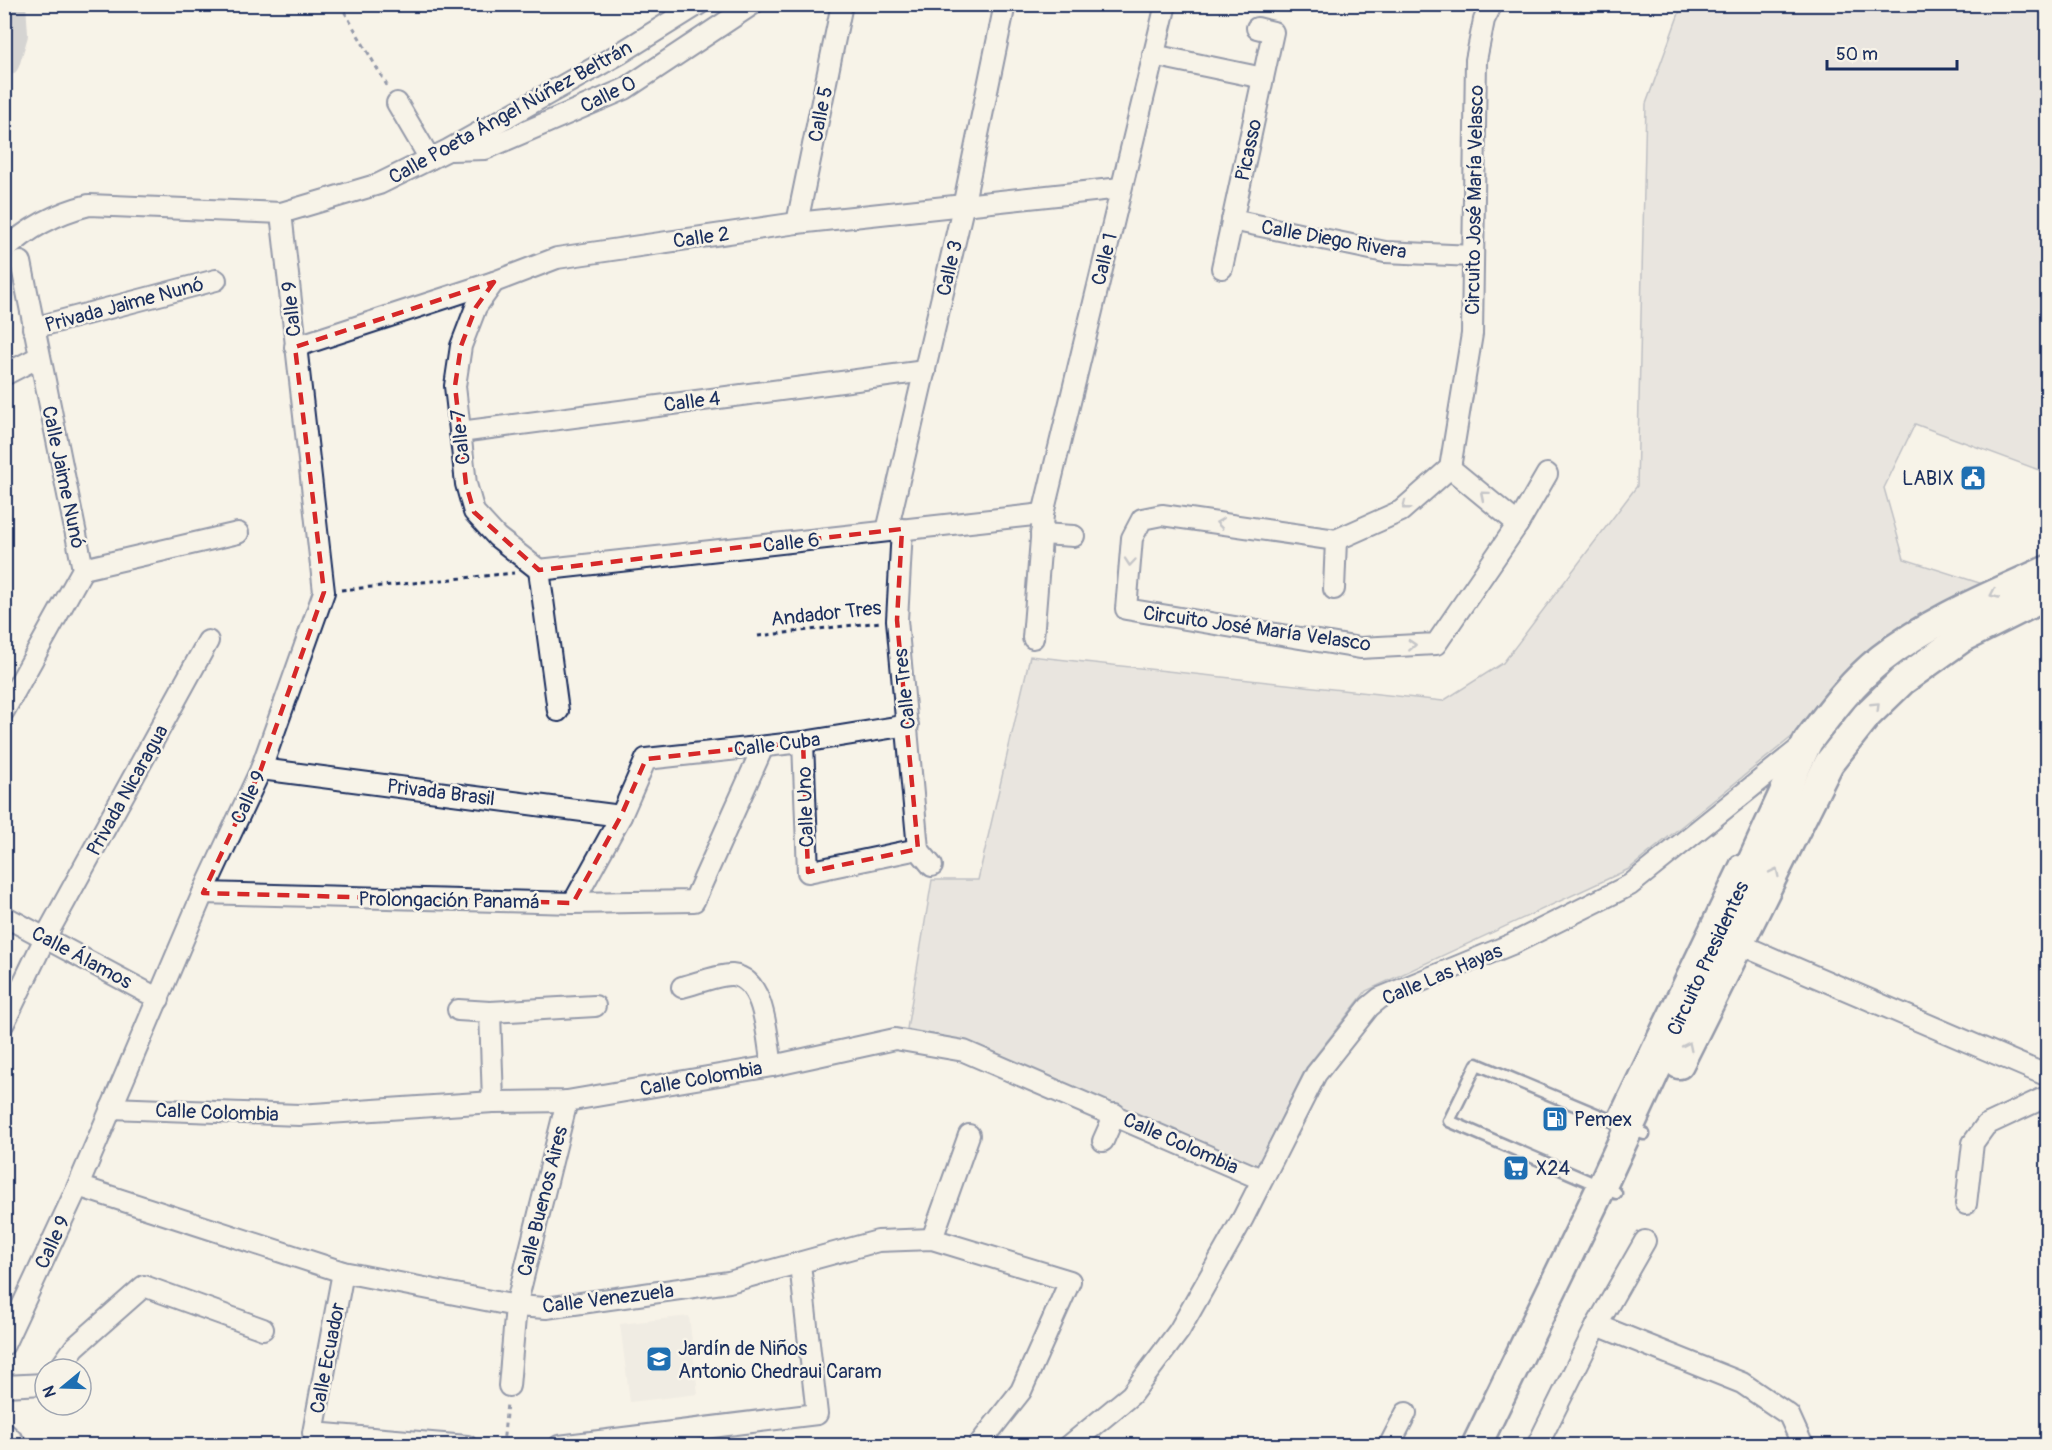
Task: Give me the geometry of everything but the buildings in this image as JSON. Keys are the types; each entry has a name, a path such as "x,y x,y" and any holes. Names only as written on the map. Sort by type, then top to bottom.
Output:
{"main road":[{"name":"Circuito Presidentes","path":"1497,1446 1609,1190 1628,1128 1808,741 1839,700 1881,659 1950,614 2048,570"},
{"name":"Circuito Presidentes","path":"1628,1128 1739,944 1829,764 1867,715 1903,680 1962,638 2048,595"},
{"name":"Circuito Presidentes","path":"1476,1446 1609,1190"}],"street":[{"name":"Calle Poeta Ángel Núñez Beltrán","path":"13,256 39,224 60,212 89,205 281,213 378,184 448,150 619,54 699,4"},
{"name":"Calle 0","path":"448,150 485,149 625,88 753,4"},
{"name":"Calle 5","path":"797,223 842,4"},
{"name":"Calle 3","path":"894,530 925,371 963,207 1005,4"},
{"name":"Calle 1","path":"1033,638 1043,514 1166,4"},
{"name":"Circuito José María Velasco","path":"1450,468 1472,334 1476,60 1484,20 1492,4"},
{"name":"Picasso","path":"1222,268 1263,78 1265,30"},
{"path":"1153,56 1263,78"},
{"path":"397,103 430,159"},
{"name":"Calle 2","path":"295,347 494,282 557,258 797,223 963,207 1121,188"},
{"name":"Calle 9","path":"4,1345 78,1186 203,894 261,769 324,592 281,213"},
{"name":"Calle Diego Rivera","path":"1232,220 1385,252 1473,256"},
{"name":"Calle Jaime Nunó","path":"4,711 83,568 33,328 13,256"},
{"name":"Privada Jaime Nunó","path":"33,328 216,280"},
{"name":"Calle 7","path":"494,282 476,307 461,346 455,386 465,484 474,512 497,537 539,570"},
{"path":"4,375 39,357"},
{"name":"Calle 4","path":"460,432 925,371"},
{"path":"1334,589 1336,540 1401,511 1450,468 1518,524 1547,474"},
{"name":"Calle 6","path":"539,570 1043,514"},
{"name":"Circuito José María Velasco","path":"1336,540 1162,515 1142,519 1132,538 1126,609 1360,648 1436,644 1518,524"},
{"name":"Calle Tres","path":"894,530 897,620 918,849"},
{"path":"83,568 238,533"},
{"path":"1041,534 1074,536"},
{"path":"539,570 558,711"},
{"name":"Privada Nicaragua","path":"4,1023 45,938 208,641"},
{"name":"Calle Cuba","path":"621,816 646,759 803,742 908,724"},
{"name":"Calle Las Hayas","path":"1069,1446 1131,1395 1179,1331 1244,1218 1261,1179 1316,1074 1369,1007 1380,998 1512,944 1630,885 1808,741"},
{"name":"Calle Uno","path":"803,742 808,872 918,849"},
{"name":"Prolongación Panamá","path":"203,894 573,903 694,901 764,747"},
{"name":"Privada Brasil","path":"261,769 621,816"},
{"path":"573,903 621,816"},
{"path":"918,849 932,866"},
{"name":"Calle Álamos","path":"4,916 159,999"},
{"path":"1739,944 2048,1076"},
{"path":"682,987 732,975 749,982 759,994 772,1066"},
{"path":"458,1010 490,1012 595,1005"},
{"path":"490,1012 493,1102"},
{"name":"Calle Colombia","path":"111,1108 299,1114 493,1102 567,1101 772,1066 895,1039 964,1051 1116,1114 1261,1179"},
{"path":"1966,1204 1973,1143 1986,1125 2048,1096"},
{"name":"Calle Buenos Aires","path":"509,1386 516,1306 567,1101"},
{"path":"1103,1141 1116,1114"},
{"path":"932,1239 969,1135"},
{"name":"Calle Venezuela","path":"78,1186 343,1272 516,1306 546,1308 729,1282 800,1264 878,1240 932,1239 1070,1281 1021,1391 978,1446"},
{"path":"1537,1446 1597,1325 1645,1241"},
{"path":"559,1446 817,1414 800,1264"},
{"name":"Calle Ecuador","path":"343,1272 313,1433 467,1446"},
{"path":"67,1357 75,1347 144,1286 263,1329"},
{"path":"1597,1325 1742,1383 1789,1415 1803,1446"},
{"path":"4,1386 33,1385"},
{"path":"1389,1446 1406,1413"},
{"path":"4,1431 18,1446"}],"lane":[{"path":"1770,789 1782,760"},
{"path":"1609,1190 1449,1121 1477,1064 1628,1128 1742,851"}],"path":[{"path":"340,4 397,103"},
{"path":"324,592 539,570"},
{"name":"Andador Tres","path":"758,636 897,620"},
{"path":"503,1446 509,1386"}],"highlighted area":[{"path":"494,282 476,307 461,346 455,386 466,484 474,512 539,570 902,529 897,620 918,849 808,872 803,742 646,759 621,816 573,903 203,893 261,769 324,592 295,347"}],"shaded area":[{"path":"1682,5 2047,5 2047,473 1915,424 1884,488 1904,559 1989,586 1809,723 1629,869 1366,991 1306,1068 1256,1169 970,1042 907,1029 932,880 978,880 1030,656 1443,701 1503,663 1637,486 1646,104"},
{"name":"Jardín de Niños Antonio Chedraui Caram","path":"689,1316 698,1394 630,1402 620,1324"}],"waterway":[{"path":"4,61 12,34 10,4"}],"place":[{"name":"LABIX","path":"1973,478"},
{"name":"Pemex","path":"1555,1119"},
{"name":"X24","path":"1516,1168"},
{"name":"Jardín de Niños Antonio Chedraui Caram","path":"659,1359"}]}
